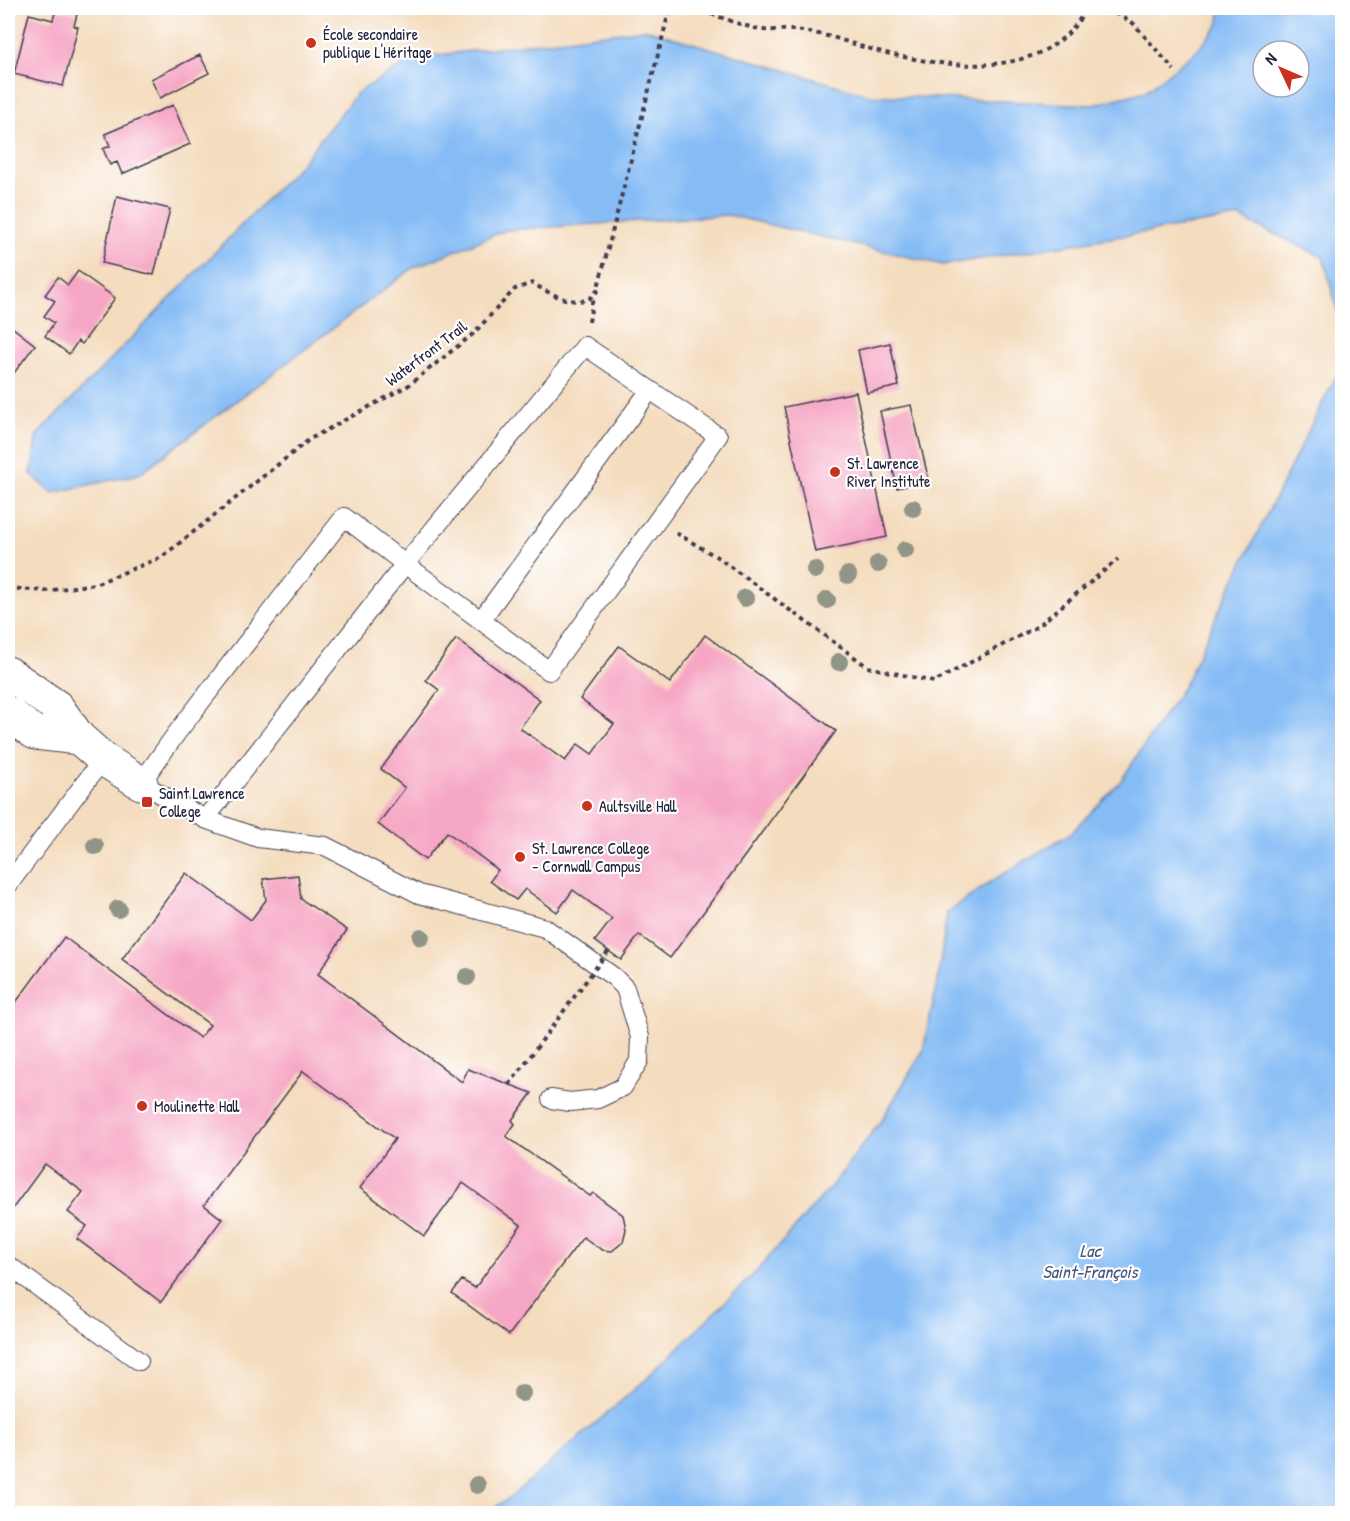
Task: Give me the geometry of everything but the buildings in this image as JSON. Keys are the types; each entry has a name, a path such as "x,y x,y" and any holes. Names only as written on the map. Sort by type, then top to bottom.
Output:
{"street":[{"path":"8,673 57,707 91,749 141,783"},
{"path":"8,713 35,733 91,749"}],"lane":[{"path":"205,819 405,564 585,346 718,436 549,671 405,564 344,517 176,734 141,783 205,819 258,838 325,846 419,894 545,928 614,977 625,988 640,1037 639,1061 623,1087 598,1099 570,1102 551,1099"},
{"path":"481,620 650,390"},
{"path":"8,885 91,749"},
{"path":"8,1265 139,1361"}],"path":[{"name":"Waterfront Trail","path":"8,588 46,591 83,586 114,577 162,557 310,440 409,385 473,334 515,290 532,283 563,298 584,301 593,297 597,291 616,221 670,8"},
{"path":"694,8 764,30 792,30 821,34 908,58 971,65 1019,60 1045,49 1073,29 1087,8 1115,13 1133,23 1174,70"},
{"path":"657,522 717,557 868,667 934,682 1038,626 1118,559"},
{"path":"509,1085 609,950"}],"water":[{"path":"1221,8 1342,8 1342,327 1323,257 1239,217 943,265 728,215 506,230 413,268 139,474 52,493 31,474 37,435 302,163 357,93 415,58 645,29 869,95 1093,105 1146,91 1193,54 1218,26"},
{"name":"Lac Saint-François","path":"1342,364 1342,1513 486,1513 513,1495 651,1375 756,1272 834,1183 883,1118 923,1051 937,985 947,913 992,881 1071,833 1120,782 1185,684 1222,604"}],"place":[{"name":"École secondaire publique L'Héritage","path":"311,43"},
{"name":"St. Lawrence River Institute","path":"835,472"},
{"name":"Saint Lawrence College","path":"147,802"},
{"name":"Aultsville Hall","path":"587,806"},
{"name":"St. Lawrence College - Cornwall Campus","path":"520,857"},
{"name":"Moulinette Hall","path":"142,1106"}]}
